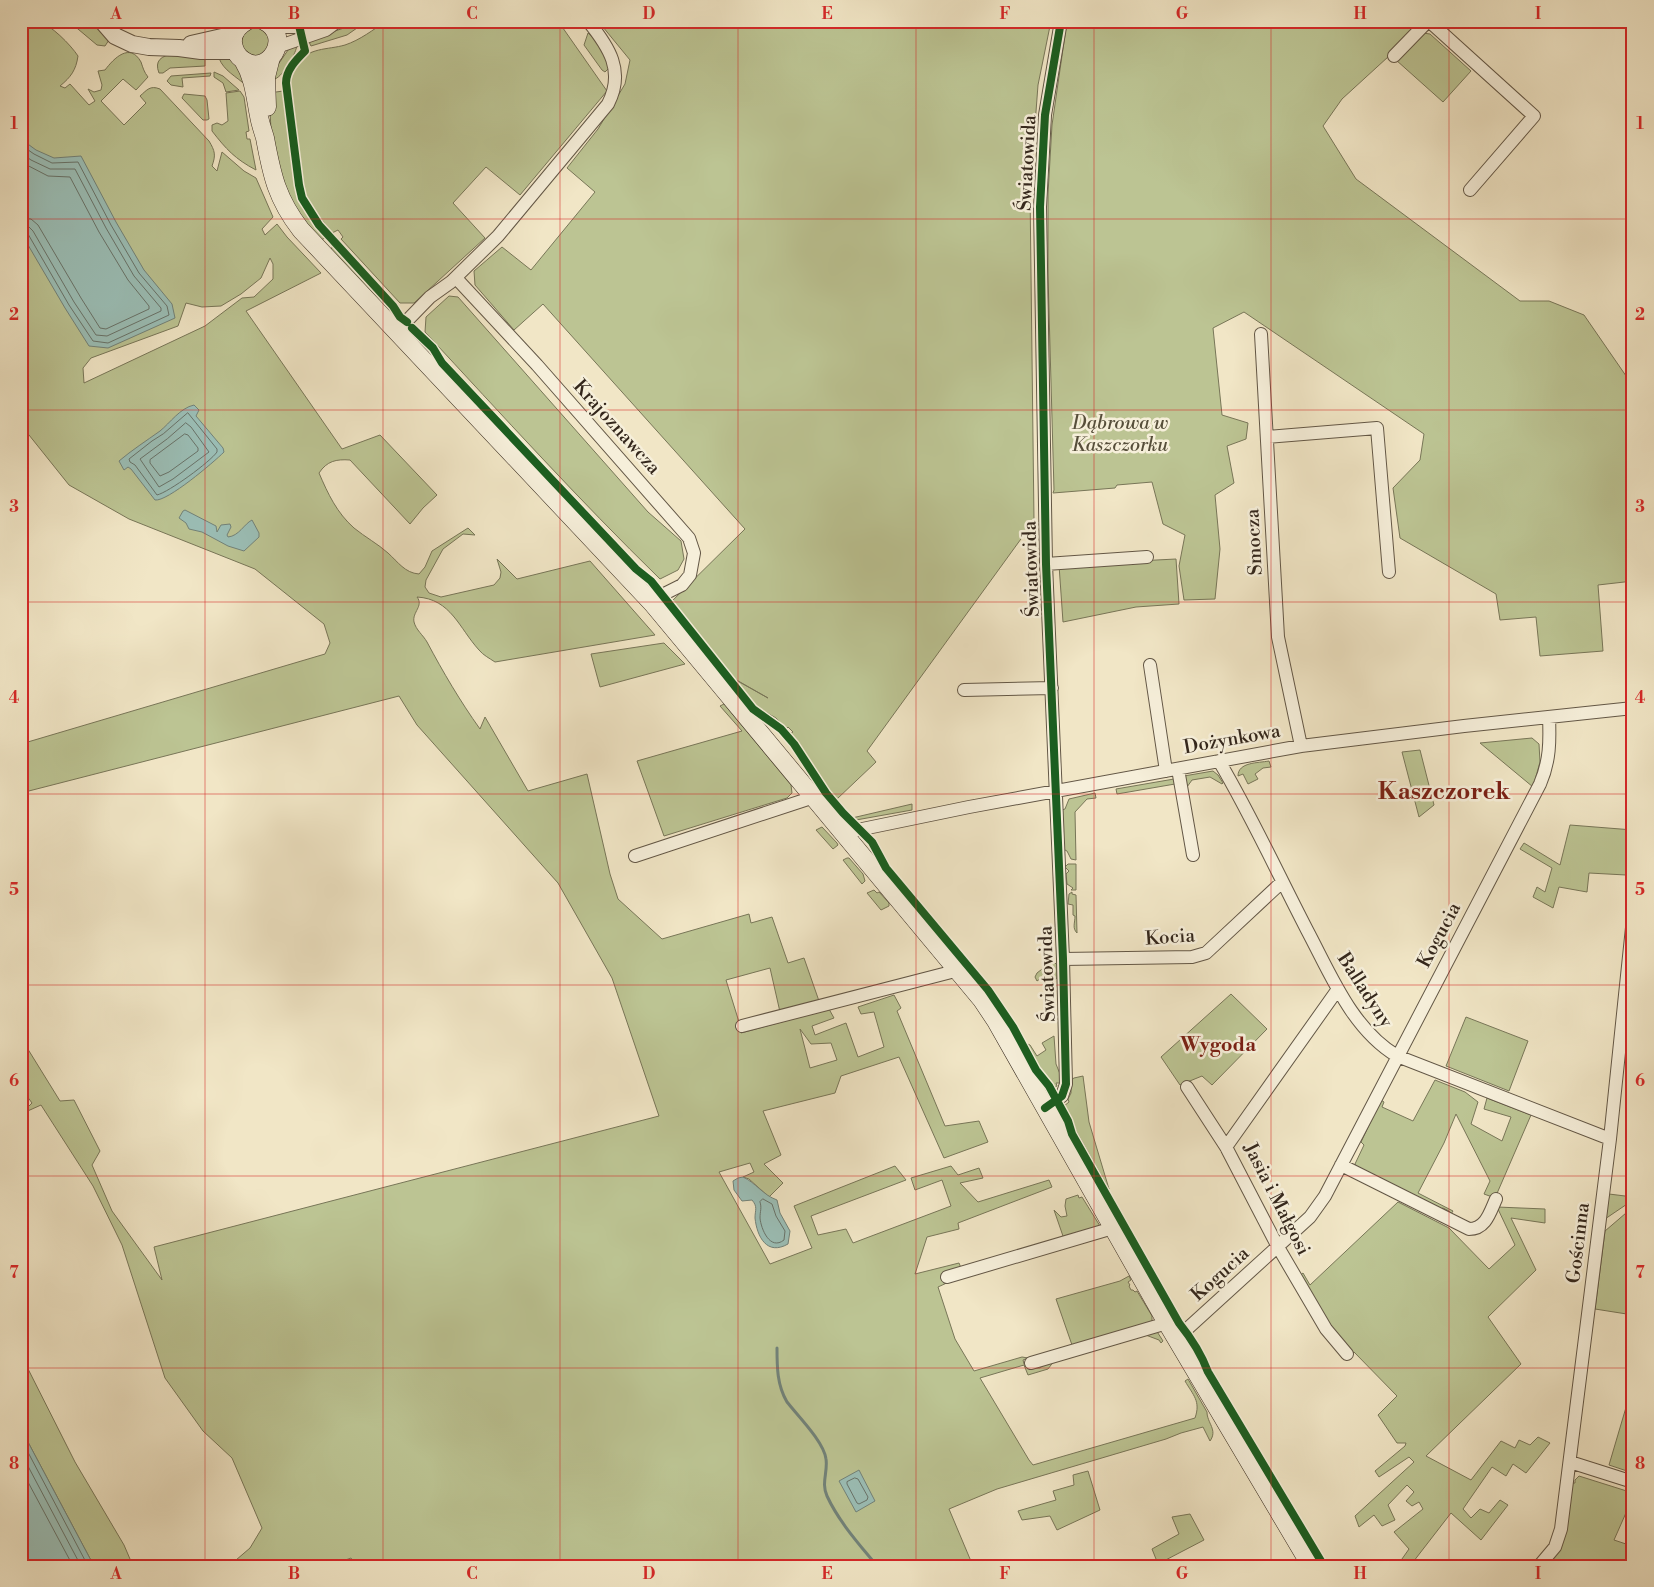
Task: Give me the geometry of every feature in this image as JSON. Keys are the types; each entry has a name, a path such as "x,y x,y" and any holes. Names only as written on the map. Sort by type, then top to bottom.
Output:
{"main road":[{"path":"265,137 267,117 266,77 277,36 269,23"},
{"path":"240,42 250,63 258,64 274,52"},
{"path":"240,42 254,83 259,118 274,180 284,206 295,222 307,238 652,603 982,1000 996,1021 1176,1339 1311,1566"}],"street":[{"path":"102,21 115,36 132,44 156,48 179,48 240,42"},
{"path":"269,23 299,27 324,21"},
{"path":"274,52 326,30 338,21"},
{"path":"396,332 430,296 456,278 498,236 605,108 615,83 615,67 605,44 588,21"},
{"name":"Światowida","path":"1045,1108 1062,1096 1066,1084 1063,959 1046,564 1040,206 1045,115 1061,21"},
{"path":"1394,56 1429,21 1537,119 1470,190"},
{"name":"Krajoznawcza","path":"456,278 690,538 694,549 690,576 682,585 652,603"},
{"name":"Smocza","path":"1261,334 1278,637 1301,746"},
{"path":"1267,437 1377,428 1389,572"},
{"path":"1046,564 1147,557"},
{"path":"1150,664 1172,770 1193,855"},
{"path":"964,690 1052,688"},
{"name":"Dożynkowa","path":"843,833 960,809 1301,746 1549,716 1633,708"},
{"name":"Kogucia","path":"1176,1339 1278,1247 1318,1207 1540,784 1549,757 1549,716"},
{"name":"Balladyny","path":"1219,760 1338,989 1366,1031 1378,1044 1397,1056 1610,1139"},
{"path":"635,856 814,797"},
{"name":"Kocia","path":"1063,959 1199,956 1206,953 1282,882"},
{"name":"Gościnna","path":"1539,1566 1555,1546 1561,1529 1610,1139 1633,918"},
{"path":"742,1026 959,970"},
{"name":"Jasia i Małgosi","path":"1338,989 1226,1147 1278,1247 1326,1329 1347,1354"},
{"path":"1187,1087 1226,1147"},
{"path":"1341,1165 1470,1229 1478,1228 1484,1223 1496,1199"},
{"path":"947,1277 1113,1228"},
{"path":"1031,1363 1167,1322"},
{"path":"1570,1462 1633,1482"}],"green space":[{"path":"21,21 38,21 54,31 78,56 72,73 60,86 65,88 70,84 89,105 95,101 88,89 94,92 101,90 102,85 98,71 105,70 122,54 132,53 137,56 148,77 136,90 123,79 101,101 124,125 146,103 140,96 151,88 160,89 209,141 214,153 212,166 217,171 222,152 244,171 256,178 273,217 262,229 265,235 277,224 321,273 246,311 342,449 380,435 437,495 410,524 350,460 332,462 319,473 333,503 348,522 410,572 419,574 425,567 432,551 468,528 475,535 463,534 443,549 426,580 425,587 429,593 441,597 494,585 500,578 501,572 497,559 517,579 590,561 655,635 495,662 481,652 453,616 438,603 417,597 419,606 414,618 416,628 427,642 466,708 480,729 485,717 528,791 587,774 610,874 618,899 662,939 749,914 751,923 772,917 788,963 804,958 819,1001 780,1012 770,968 726,980 741,1033 829,1009 834,1018 812,1026 815,1035 846,1023 858,1057 884,1047 874,1012 861,1014 858,1007 894,995 901,1008 897,1011 945,1126 979,1121 988,1142 944,1158 899,1057 841,1076 835,1093 763,1111 781,1155 764,1164 783,1183 769,1197 749,1179 743,1177 754,1172 750,1163 719,1172 770,1264 812,1248 794,1206 895,1166 906,1180 811,1216 818,1235 846,1229 853,1243 951,1206 942,1180 915,1190 911,1178 951,1166 958,1175 979,1168 983,1178 960,1183 978,1202 1049,1180 1052,1187 958,1223 959,1229 927,1237 915,1274 959,1263 964,1275 938,1287 955,1339 974,1371 1022,1357 1028,1358 1023,1360 1024,1364 1027,1363 1040,1368 1047,1362 1149,1330 1156,1330 1163,1341 1161,1343 1159,1340 1143,1334 1054,1361 1048,1369 1028,1375 1024,1365 980,1378 1033,1465 1195,1418 1197,1403 1185,1381 1188,1379 1207,1412 1213,1430 1210,1441 1203,1427 997,1489 949,1509 973,1566 356,1566 351,1558 329,1566 229,1566 250,1548 262,1528 232,1458 203,1431 165,1378 122,1245 93,1186 41,1105 21,1114 32,1103 21,1088 21,1038 60,1101 74,1100 100,1151 92,1165 112,1211 162,1280 154,1247 659,1116 612,978 558,883 417,725 399,696 21,793 21,744 325,654 330,643 324,624 255,569 129,519 69,485 21,425","holes":["270,258 273,264 273,279 254,297 242,298 205,326 84,383 83,368 91,358 178,326 186,303 202,307 221,306 241,294 261,278","800,1029 811,1044 831,1043 837,1060 810,1068"]},
{"path":"72,21 83,21 86,24 94,21 109,36 109,40 105,46 97,45 72,24"},
{"path":"116,21 183,21 135,26 134,23 121,26"},
{"path":"359,21 367,21 347,35 311,46 308,40 353,25"},
{"path":"386,21 558,21 607,91 520,195 486,167 453,203 485,238 414,303 400,303 341,239 343,237 338,230 332,233 307,201 290,82 294,69 306,55 318,50 351,43"},
{"path":"598,21 1051,21 1038,85 1030,191 1034,521 867,751 876,762 837,799 852,818 912,804 912,810 856,820 851,818 821,780 803,750 790,734 793,732 788,727 786,729 776,718 758,708 725,674 768,698 726,674 667,606 745,529 543,304 514,330 475,285 474,271 502,247 531,270 595,192 567,168 598,129 625,84 630,60"},
{"name":"Dąbrowa w Kaszczorku","path":"1067,21 1421,21 1400,46 1342,99 1323,126 1356,179 1520,301 1549,301 1584,315 1633,386 1633,581 1598,585 1603,651 1540,656 1536,617 1500,620 1496,594 1400,538 1393,488 1420,460 1424,434 1244,312 1213,328 1222,415 1248,423 1246,439 1227,446 1234,483 1215,495 1220,549 1215,599 1184,600 1179,566 1185,535 1163,524 1152,482 1117,485 1115,488 1053,493 1048,194 1052,125"},
{"path":"252,26 263,27 273,44 258,59 243,53 241,36"},
{"path":"588,33 598,42 610,67 605,72 584,45"},
{"path":"1423,33 1430,34 1471,71 1443,102 1396,60"},
{"path":"297,44 289,64 282,74 275,79 271,75 288,50"},
{"path":"181,53 205,54 205,66 170,68 163,73 159,73 157,65 160,59 165,56"},
{"path":"218,54 228,57 244,71 246,83 227,70 221,63"},
{"path":"214,72 223,76 239,90 226,92 223,83 214,77"},
{"path":"211,73 210,76 182,78 183,87 171,85 167,81 171,76"},
{"path":"240,91 244,97 249,131 246,132 247,139 250,139 256,170 231,153 212,131 212,125 217,123 222,125 228,121 226,93"},
{"path":"283,91 297,196 303,209 325,238 319,241 291,204 272,148 269,93"},
{"path":"184,94 205,96 209,119 203,120 182,98"},
{"path":"333,246 391,310 396,319 329,252"},
{"path":"449,296 458,297 648,512 681,541 684,559 678,570 660,579 570,488 425,332 426,317"},
{"path":"1176,559 1179,604 1136,607 1063,622 1059,565"},
{"path":"664,643 685,664 600,687 591,654"},
{"path":"724,704 791,785 792,793 787,798 664,836 637,761 742,731 720,706"},
{"path":"1532,738 1539,744 1540,762 1533,787 1480,743"},
{"path":"1420,750 1434,805 1419,817 1402,752"},
{"path":"1269,761 1271,767 1263,768 1255,774 1258,779 1248,784 1243,774 1238,776 1241,768 1245,766"},
{"path":"1213,771 1218,775 1222,784 1210,777 1192,780 1187,787 1184,776"},
{"path":"1174,779 1175,784 1117,794 1116,789"},
{"path":"1095,793 1096,798 1087,799 1075,812 1076,860 1071,859 1067,851 1063,849 1062,810 1065,809 1069,799"},
{"path":"1570,825 1633,830 1632,862 1628,862 1626,875 1589,873 1587,892 1559,887 1553,908 1533,897 1537,887 1545,892 1552,868 1520,849 1524,843 1560,865"},
{"path":"822,827 838,845 833,849 816,830"},
{"path":"847,858 863,874 865,881 862,884 843,860"},
{"path":"1068,864 1076,864 1076,890 1071,890 1073,888 1067,884 1066,874 1069,871 1065,867"},
{"path":"874,890 877,893 879,892 889,903 889,906 881,910 867,893"},
{"path":"1072,892 1072,894 1076,895 1077,933 1074,927 1073,905 1068,904 1069,894"},
{"path":"1051,962 1057,965 1057,978 1049,983 1048,973 1037,981 1035,977 1037,973"},
{"path":"1231,994 1267,1029 1212,1085 1202,1076 1180,1085 1161,1057"},
{"path":"1466,1017 1528,1041 1509,1091 1446,1066"},
{"path":"1054,1036 1056,1064 1060,1074 1060,1083 1056,1083 1057,1086 1053,1088 1025,1043 1030,1045 1037,1056 1046,1050 1042,1043"},
{"path":"1083,1076 1089,1122 1109,1189 1064,1106 1069,1102 1071,1080"},
{"path":"1435,1080 1465,1092 1478,1102 1471,1124 1502,1141 1511,1117 1484,1109 1487,1098 1531,1115 1495,1198 1484,1194 1490,1181 1456,1114 1444,1143 1418,1193 1453,1211 1451,1214 1449,1211 1443,1208 1440,1209 1355,1164 1364,1145 1361,1142 1381,1100 1384,1102 1382,1107 1413,1121"},
{"path":"1609,1194 1633,1197 1633,1200 1605,1219"},
{"path":"1078,1195 1079,1198 1082,1197 1100,1226 1064,1239 1054,1210 1061,1217 1067,1216 1066,1199"},
{"path":"1398,1202 1449,1228 1489,1269 1515,1245 1497,1207 1545,1209 1545,1223 1511,1218 1536,1270 1488,1317 1521,1364 1426,1456 1471,1480 1501,1441 1515,1448 1519,1440 1530,1445 1538,1437 1550,1443 1526,1473 1513,1464 1506,1476 1492,1467 1463,1509 1471,1518 1480,1509 1489,1513 1500,1500 1508,1505 1481,1540 1451,1513 1410,1566 1397,1566 1409,1549 1394,1532 1423,1509 1419,1502 1412,1506 1406,1501 1414,1492 1407,1485 1388,1505 1395,1520 1382,1526 1374,1515 1359,1527 1355,1516 1414,1462 1409,1457 1379,1477 1375,1471 1405,1446 1406,1443 1397,1443 1378,1415 1397,1396 1354,1352 1345,1360 1350,1353 1329,1328 1299,1276 1303,1273 1310,1285"},
{"path":"1633,1207 1633,1315 1595,1309 1605,1231"},
{"path":"1129,1276 1131,1280 1128,1282 1129,1286 1131,1290 1137,1291 1152,1316 1152,1323 1072,1345 1056,1299 1120,1281"},
{"path":"21,1355 75,1462 124,1545 133,1566 94,1566 21,1429"},
{"path":"1627,1404 1633,1405 1633,1473 1609,1465"},
{"path":"1088,1471 1100,1510 1057,1530 1050,1516 1022,1520 1018,1511 1056,1500 1053,1491 1074,1485 1073,1475"},
{"path":"1579,1476 1633,1493 1614,1540 1629,1545 1633,1536 1633,1566 1545,1566 1571,1483 1575,1483"},
{"path":"1190,1514 1204,1540 1158,1564 1152,1549 1179,1534 1172,1517"}],"water":[{"path":"21,139 36,150 54,158 81,156 144,270 172,304 175,318 108,348 89,346 21,233"},
{"path":"194,405 199,410 196,416 223,448 224,452 201,472 169,495 155,500 131,469 128,467 124,470 119,461 160,431 180,412"},
{"path":"185,510 216,526 217,532 221,525 230,524 228,537 238,532 252,520 259,533 259,537 244,551 228,546 202,532 189,529 186,523 179,518"},
{"path":"743,1177 777,1200 780,1213 790,1231 788,1244 774,1248 764,1243 756,1225 756,1207 754,1202 752,1200 742,1201 734,1190 733,1181"},
{"path":"21,1429 94,1566 21,1566"},
{"path":"859,1470 875,1501 856,1512 839,1481"}],"waterway":[{"path":"777,1348 778,1376 784,1396 816,1437 824,1452 826,1459 825,1491 827,1496 843,1524 877,1566"}],"cycle path":[{"path":"298,21 305,51 290,70 286,83 302,198 319,225 393,306 400,317 407,322"},
{"path":"1045,1108 1062,1096 1066,1084 1063,959 1046,564 1040,207 1045,115 1061,21"},
{"path":"412,328 433,348 442,363 636,569 651,581 753,709 781,729 794,744 826,793 872,842 886,868 988,990 1013,1027 1036,1070 1049,1086 1068,1121 1072,1134 1179,1323 1188,1334 1208,1372 1324,1566"}],"district":[{"name":"Kaszczorek","path":"1444,792"},
{"name":"Wygoda","path":"1218,1045"}]}
